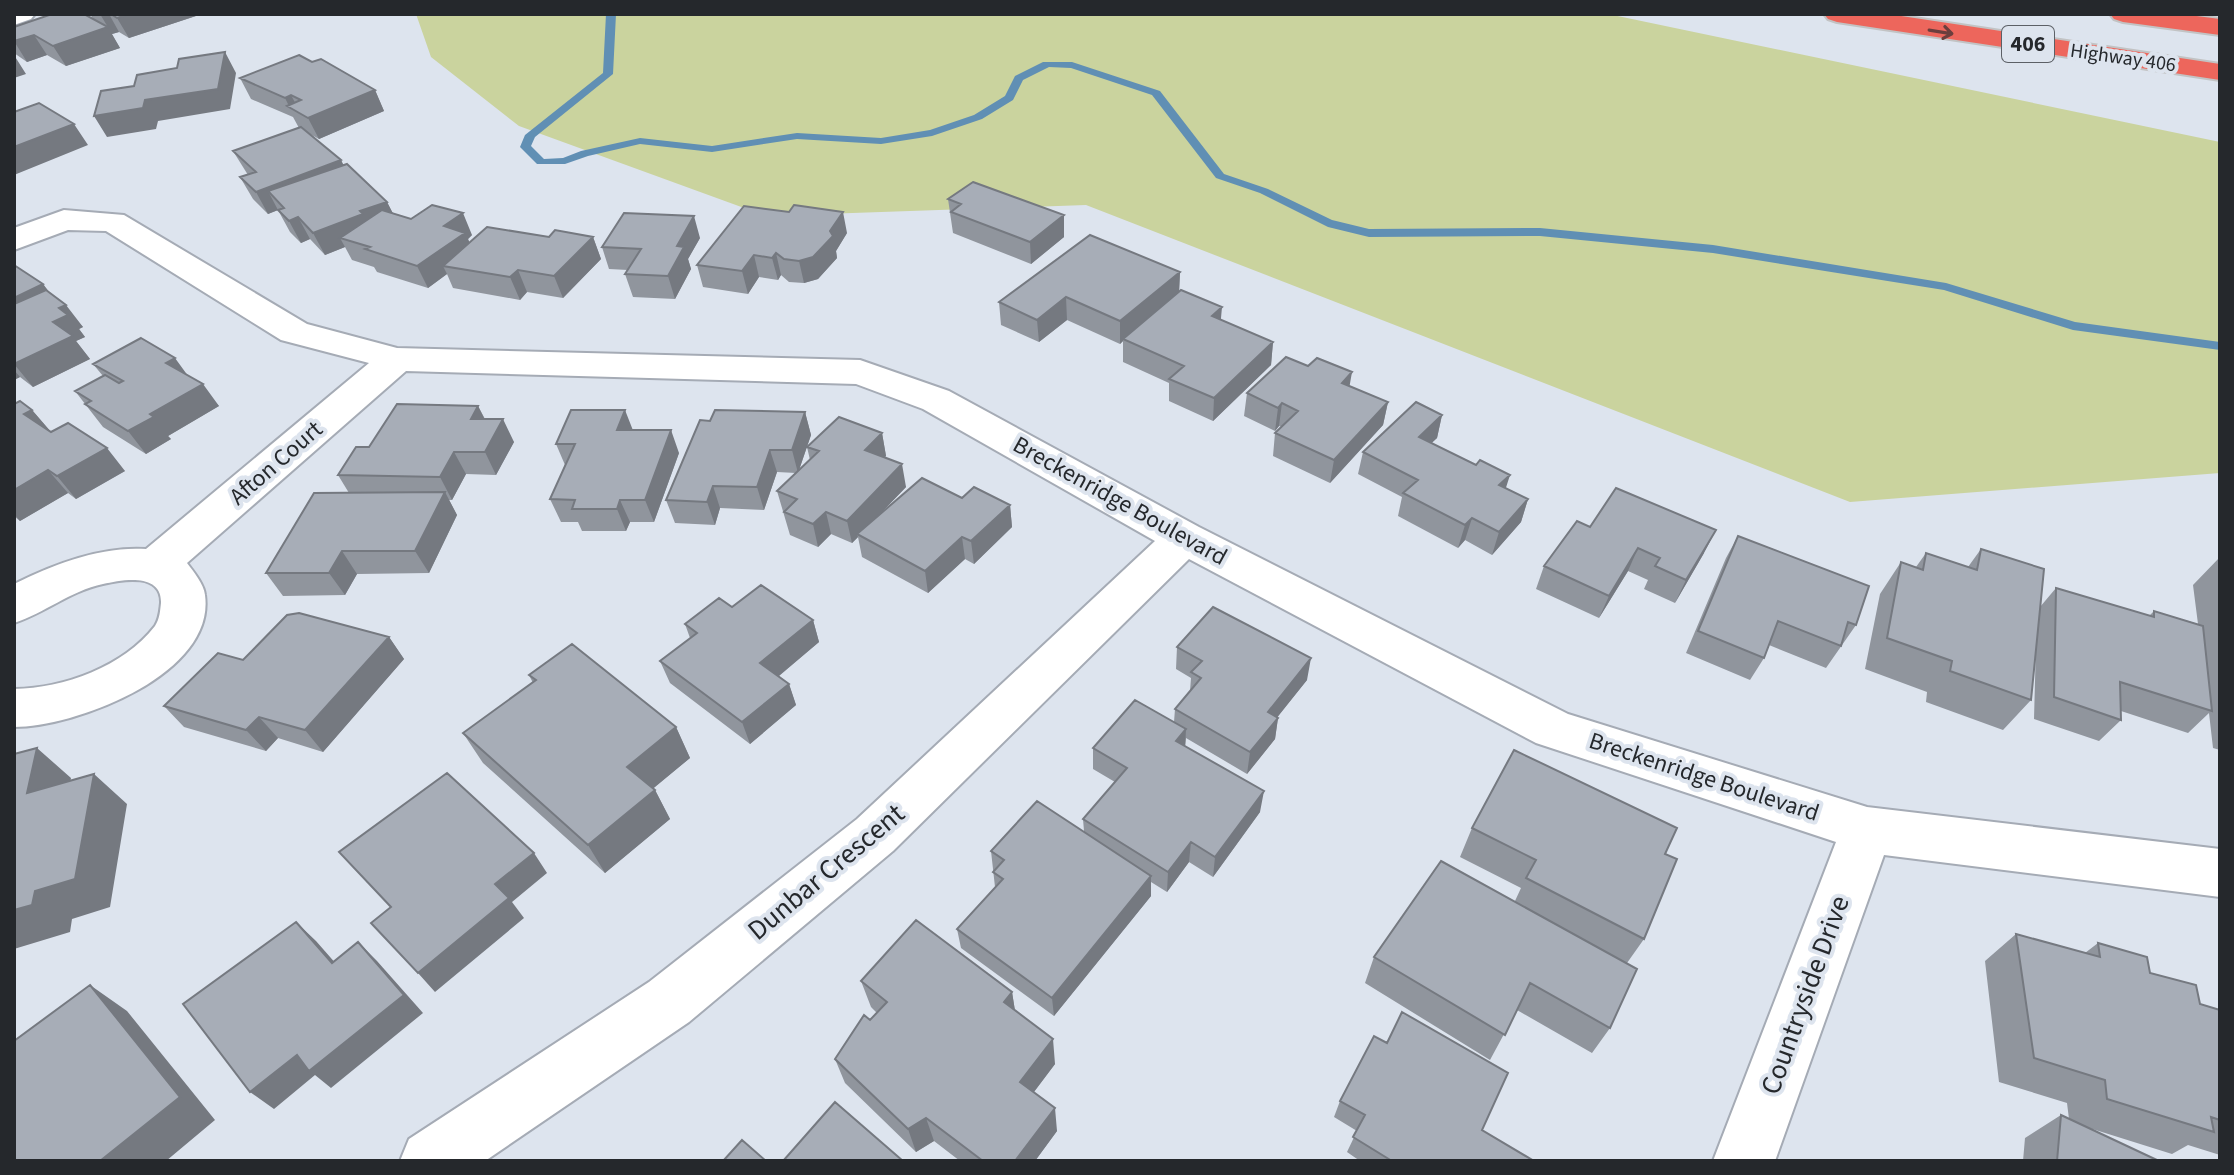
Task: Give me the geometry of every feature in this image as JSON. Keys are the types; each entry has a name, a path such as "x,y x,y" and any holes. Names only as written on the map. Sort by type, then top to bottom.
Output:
{"highway":[{"name":"Highway 406","path":"1837,14 2220,72"},
{"name":"Highway 406","path":"2123,14 2220,27"}],"street":[{"path":"14,17 22,14"},
{"name":"Breckenridge Boulevard","path":"14,240 64,220 113,222 294,332 397,359 860,372 936,400 1184,538 1553,729 1867,830 2220,873"},
{"name":"Afton Court","path":"154,567 397,359"},
{"name":"Dunbar Crescent","path":"431,1161 669,1002 875,835 1184,538"},
{"path":"14,606 55,581 91,569 125,564 154,567 173,576 183,592 183,611 173,633 153,656 126,677 92,694 56,706 14,708"},
{"name":"Countryside Drive","path":"1744,1161 1867,830"}],"green space":[{"path":"416,14 1608,14 2220,142 2220,473 1850,502 1086,205 766,216 519,126 431,57"}],"building":[{"path":"52,14 84,14 108,27 53,46 34,35 14,41 14,27"},
{"path":"225,52 218,89 145,100 143,108 94,116 101,91 134,86 137,75 177,68 179,59"},
{"path":"299,55 312,62 321,59 375,90 308,118 287,106 301,100 291,95 285,98 240,78"},
{"path":"39,103 74,124 14,147 14,112"},
{"path":"301,127 341,160 256,192 240,177 256,172 233,151"},
{"path":"347,164 387,202 313,233 298,217 289,221 278,210 284,208 268,191"},
{"path":"973,182 1064,215 1030,242 951,212 961,204 948,199"},
{"path":"432,205 463,213 444,226 465,233 417,266 340,238 382,210 411,219"},
{"path":"794,205 843,212 830,231 833,236 813,257 799,261 784,259 776,253 772,258 754,255 742,271 697,265 744,206 789,212"},
{"path":"624,213 694,216 677,246 684,247 668,276 625,274 641,249 602,247"},
{"path":"487,227 549,237 555,230 593,237 554,276 518,270 510,277 443,266"},
{"path":"1090,235 1180,272 1120,321 1066,297 1037,320 999,302"},
{"path":"14,265 43,284 14,298"},
{"path":"46,290 66,305 59,308 68,315 53,322 73,336 14,364 14,304"},
{"path":"1181,290 1222,307 1212,316 1273,342 1214,398 1169,379 1184,366 1123,339"},
{"path":"141,338 175,358 166,363 203,384 150,414 154,417 128,431 85,404 91,401 75,391 105,375 119,383 123,381 93,364"},
{"path":"1286,357 1308,366 1317,358 1352,372 1342,383 1388,402 1334,460 1275,433 1298,411 1282,403 1278,408 1247,393"},
{"path":"20,401 32,410 24,414 51,432 68,423 107,448 57,476 48,470 14,490 14,404"},
{"path":"1416,402 1442,415 1419,437 1476,465 1480,460 1510,475 1499,485 1528,499 1499,532 1472,518 1465,525 1403,493 1418,480 1363,452"},
{"path":"397,404 478,406 471,419 503,419 485,452 454,452 440,477 338,475 356,447 369,447"},
{"path":"571,410 625,410 617,430 671,430 645,500 620,500 617,509 572,509 575,500 550,499 575,444 556,444"},
{"path":"715,410 805,412 792,450 770,450 757,487 713,486 707,502 666,500 700,420 710,421"},
{"path":"839,417 882,433 865,450 902,464 847,521 826,512 813,524 784,512 797,499 777,491 819,451 807,447"},
{"path":"922,478 962,498 974,487 1010,505 971,541 962,537 925,571 857,534"},
{"path":"1616,488 1716,530 1686,580 1655,566 1660,558 1638,548 1609,596 1544,566 1577,521 1590,527"},
{"path":"445,492 415,551 342,551 329,573 266,573 314,493"},
{"path":"1738,536 1869,586 1856,625 1848,622 1841,646 1778,621 1764,658 1698,631"},
{"path":"1981,549 2044,569 2031,700 1950,671 1952,661 1887,638 1901,562 1923,570 1926,553 1977,570"},
{"path":"761,585 813,620 760,663 789,684 742,722 660,661 697,633 685,624 719,598 732,607"},
{"path":"2056,588 2154,617 2154,611 2203,626 2212,711 2120,682 2121,720 2054,697"},
{"path":"1213,607 1311,658 1268,712 1278,718 1250,752 1175,709 1201,678 1191,672 1202,661 1177,647"},
{"path":"299,613 389,637 305,730 259,717 246,730 164,706 218,653 243,660 287,615"},
{"path":"572,644 676,727 627,767 655,790 588,845 463,733 536,680 529,675"},
{"path":"1135,700 1186,729 1176,741 1264,791 1215,857 1191,842 1168,872 1083,819 1127,768 1093,748"},
{"path":"37,748 27,793 94,774 75,879 35,891 32,905 14,910 14,754"},
{"path":"1514,750 1677,828 1665,854 1677,859 1644,939 1526,878 1536,860 1472,828"},
{"path":"447,773 534,853 495,884 509,898 418,973 371,923 391,907 339,852"},
{"path":"1037,801 1151,876 1052,998 957,929 1003,879 993,872 1004,860 991,851"},
{"path":"1441,861 1637,969 1610,1028 1530,983 1505,1035 1374,957"},
{"path":"916,920 1012,992 1004,1002 1053,1039 1020,1082 1055,1108 1015,1161 983,1161 926,1118 908,1129 835,1059 864,1015 870,1020 887,1002 861,981"},
{"path":"296,922 332,963 358,942 404,995 309,1071 297,1055 250,1092 183,1004"},
{"path":"2016,934 2100,957 2098,943 2147,957 2150,973 2196,985 2200,1004 2220,1010 2220,1120 2211,1117 2214,1132 2107,1099 2105,1080 2034,1058"},
{"path":"90,985 180,1097 100,1161 14,1161 14,1041"},
{"path":"1402,1012 1508,1073 1482,1130 1534,1161 1392,1161 1353,1137 1365,1115 1340,1101 1374,1036 1387,1043"},
{"path":"835,1102 903,1161 783,1161"},
{"path":"2061,1115 2159,1161 2057,1161"},
{"path":"742,1140 766,1161 723,1161"}],"waterway":[{"path":"611,14 608,74 530,135 525,147 541,162 565,161 585,153 640,141 712,149 797,136 881,141 932,133 978,117 1009,98 1019,78 1047,64 1072,65 1156,93 1220,176 1264,191 1328,223 1369,233 1540,232 1713,249 1946,287 2073,326 2220,346"}]}
